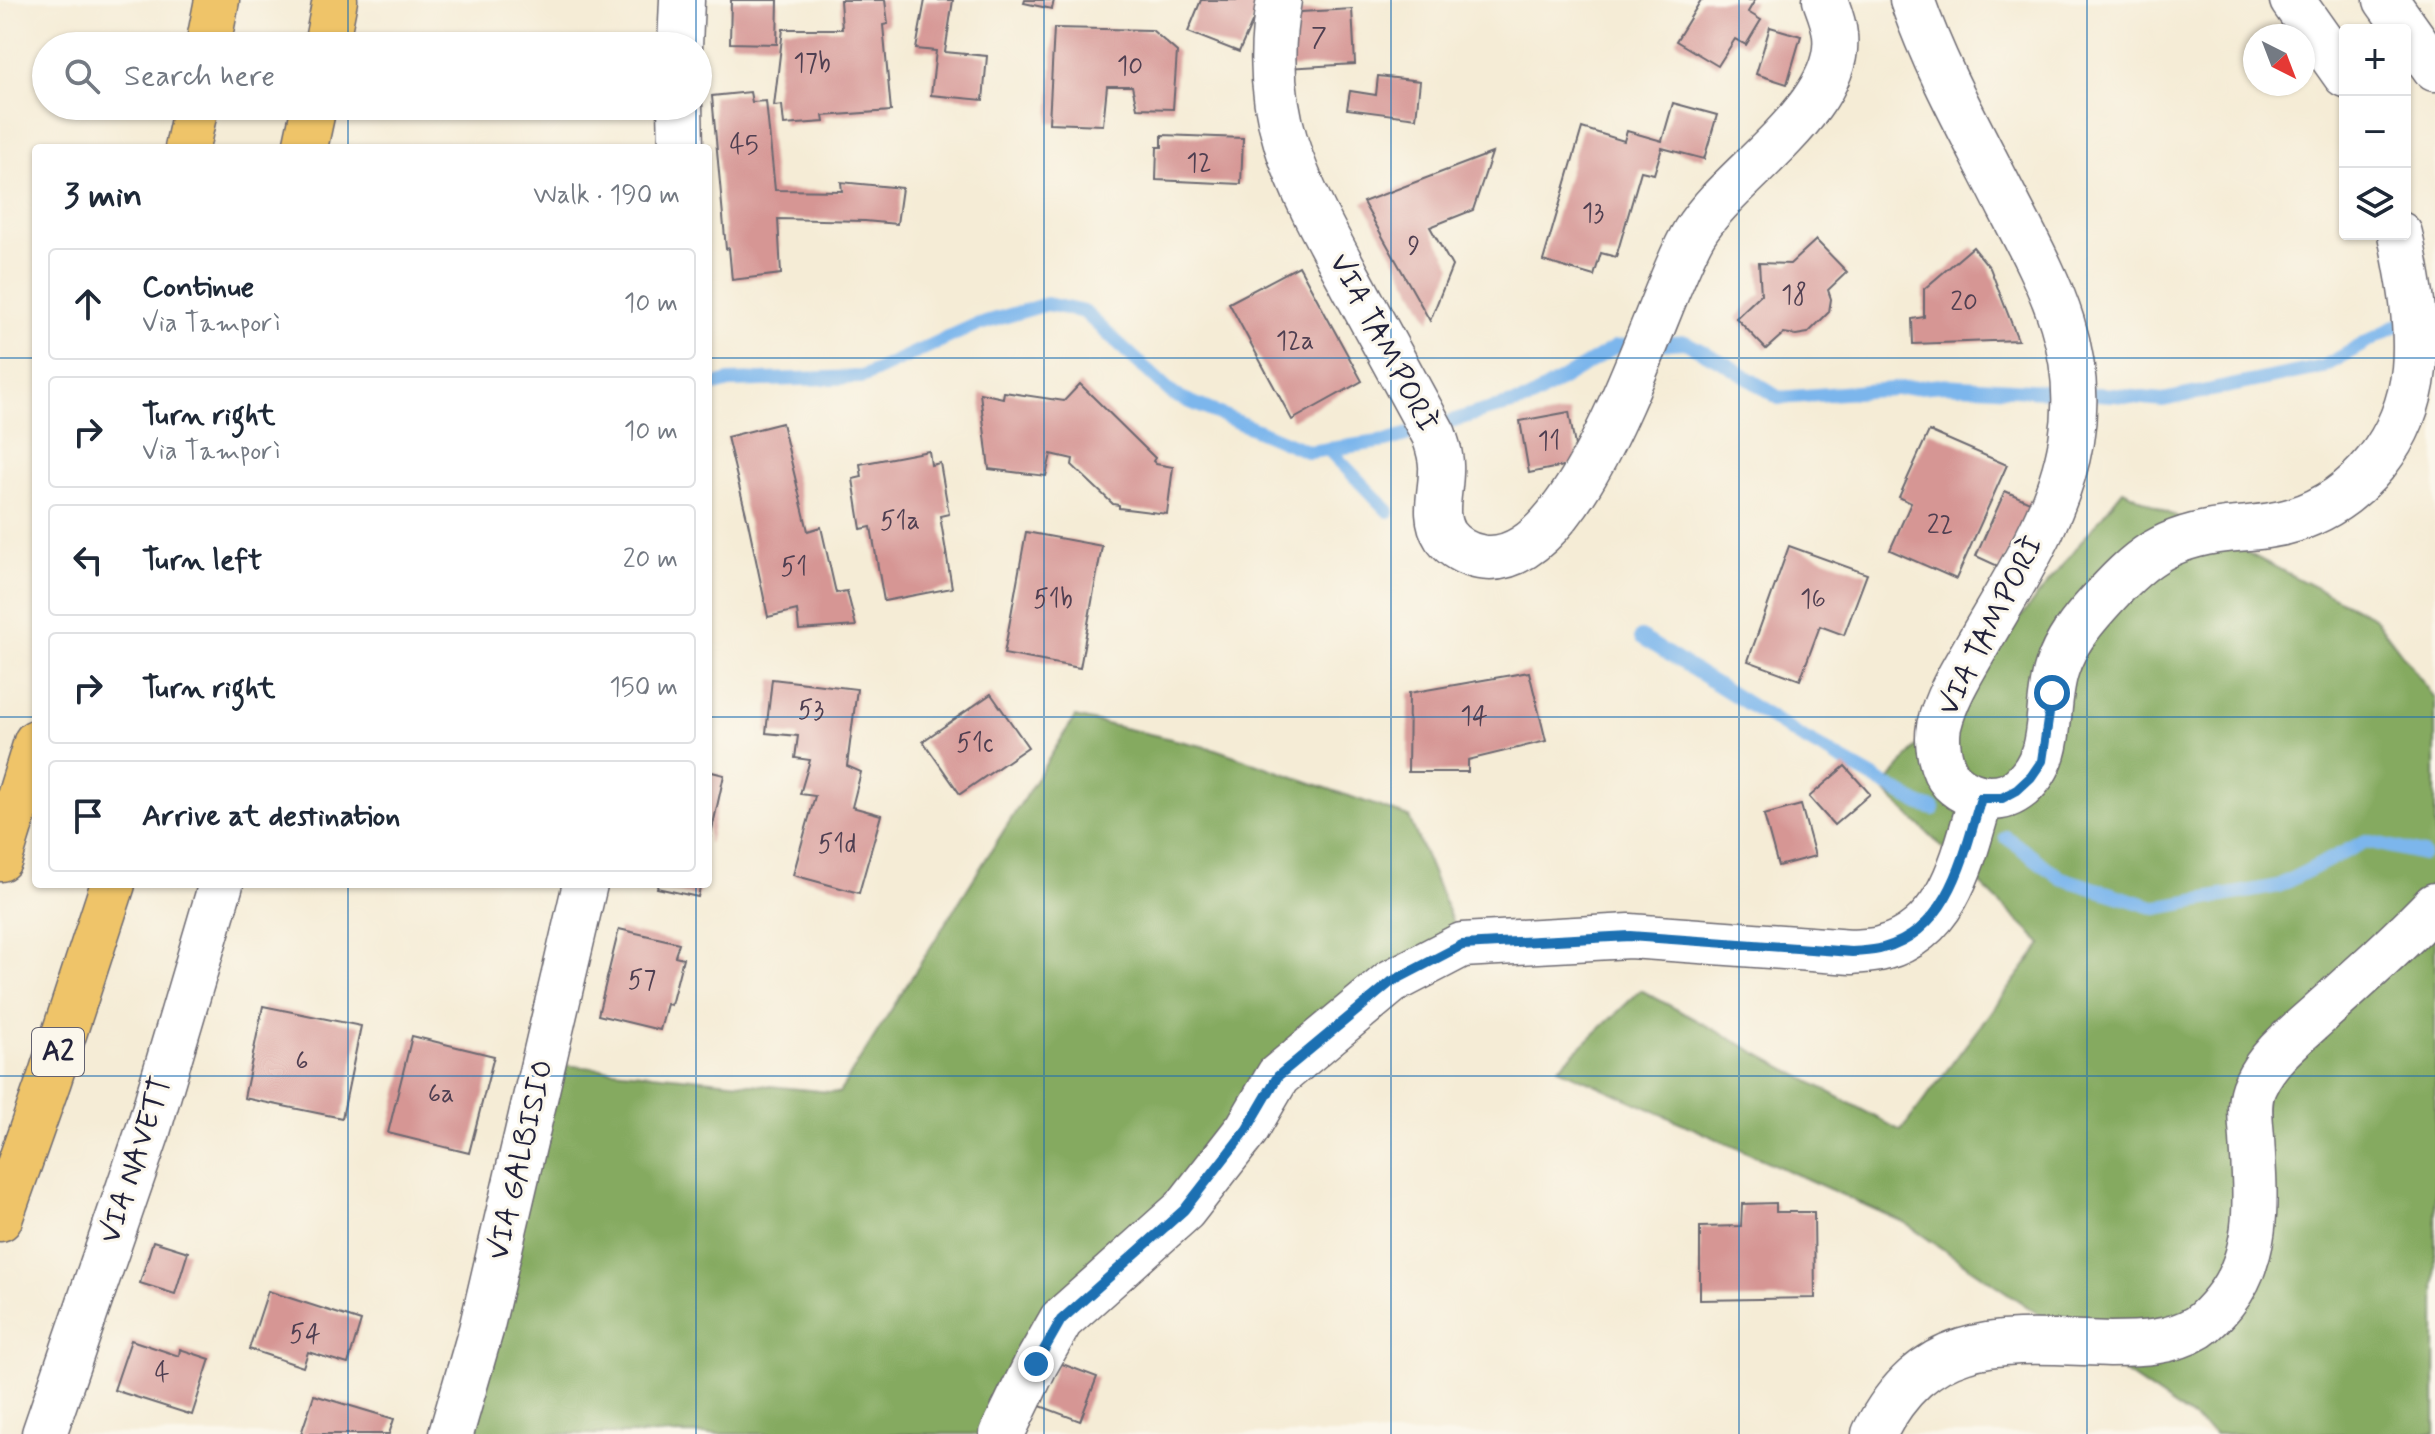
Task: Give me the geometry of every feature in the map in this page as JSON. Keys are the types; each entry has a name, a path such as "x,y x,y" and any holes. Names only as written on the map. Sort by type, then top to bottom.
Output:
{"highway":[{"path":"211,32 217,0"},
{"path":"329,32 335,0"},
{"path":"188,144 193,120"},
{"path":"306,144 311,120"},
{"path":"0,859 32,755"},
{"name":"A2","path":"0,1219 112,888"}],"street":[{"path":"681,32 682,0"},
{"name":"VIA TAMPORÌ","path":"1279,0 1274,24 1272,65 1279,116 1289,156 1307,201 1427,423 1440,453 1439,525 1447,539 1459,549 1476,557 1493,559 1525,547 1548,526 1577,491 1599,450 1647,343 1682,253 1696,229 1791,128 1823,86 1835,51 1835,35 1825,0"},
{"name":"VIA TAMPORÌ","path":"1912,0 1954,96 2050,286 2071,348 2074,389 2071,441 2052,508 1953,688 1938,729 1942,765 1950,781 1981,798"},
{"path":"2292,0 2339,67"},
{"path":"2386,0 2435,69"},
{"path":"680,120 681,144"},
{"path":"1002,1434 1061,1320 1184,1210 1247,1129 1278,1076 1391,982 1462,945 1630,936 1852,952 1882,948 1902,941 1923,927 1956,880 1981,798 2002,798 2017,790 2042,761 2055,673 2063,651 2080,624 2120,579 2141,560 2176,541 2294,520 2324,507 2348,493 2366,477 2382,455 2408,402 2414,370 2413,318 2401,240"},
{"name":"VIA NAVETT","path":"44,1434 148,1131 220,888"},
{"name":"VIA GALBISIO","path":"451,1434 481,1330 584,888"},
{"path":"1874,1434 1900,1393 1936,1363 1962,1350 1988,1343 2014,1341 2129,1344 2156,1341 2180,1336 2212,1315 2241,1275 2253,1237 2255,1198 2250,1102 2255,1085 2285,1045 2435,905"}],"green space":[{"path":"2123,490 2374,617 2435,698 2435,1434 2215,1434 1903,1222 1558,1068 1641,990 1901,1131 2042,944 1882,789"},
{"path":"1075,717 1215,749 1409,817 1462,945 1391,982 1091,1291 1002,1434 451,1434 544,1063 839,1093"}],"building":[{"path":"731,0 778,0 777,44 730,43"},
{"path":"840,0 885,0 888,24 883,25 891,111 823,116 824,122 784,125 782,105 774,106 783,29 842,29"},
{"path":"925,0 953,0 945,52 987,56 983,100 931,95 936,51 916,49"},
{"path":"1025,0 1054,0 1052,9 1024,3"},
{"path":"1201,0 1262,0 1239,52 1188,32"},
{"path":"1701,0 1755,0 1748,12 1761,20 1746,45 1735,39 1718,66 1676,41"},
{"path":"1352,9 1355,64 1286,68 1284,13"},
{"path":"1770,27 1801,36 1787,84 1756,74"},
{"path":"1054,28 1152,30 1177,52 1173,109 1137,108 1132,86 1107,86 1103,125 1049,123"},
{"path":"1378,76 1420,81 1416,118 1347,109 1350,91 1376,95"},
{"path":"750,92 752,102 766,101 775,190 842,191 841,182 902,188 897,224 778,219 781,274 732,280 729,248 726,249 712,96"},
{"path":"1673,103 1717,115 1704,159 1662,148 1654,174 1641,171 1616,257 1601,253 1594,276 1543,261 1582,128 1624,141 1627,131 1662,141"},
{"path":"1162,135 1243,138 1241,184 1156,180 1157,147 1162,147"},
{"path":"1492,153 1473,210 1430,227 1452,266 1430,321 1363,202"},
{"path":"1816,240 1847,272 1828,290 1831,299 1829,312 1808,333 1784,333 1766,349 1736,318 1761,294 1759,263 1790,264"},
{"path":"1973,247 1990,268 2018,340 1913,344 1912,319 1924,317 1924,289"},
{"path":"1299,266 1362,381 1292,420 1229,303"},
{"path":"1080,384 1155,458 1153,461 1156,464 1173,467 1167,514 1119,508 1072,465 1073,459 1051,454 1046,476 989,469 980,393 1003,398 1004,392 1064,401"},
{"path":"1569,412 1578,463 1529,473 1520,421"},
{"path":"782,423 808,531 821,527 836,593 847,591 856,626 799,630 797,610 768,617 727,437"},
{"path":"1929,431 2007,465 1956,579 1890,550 1911,503 1899,497"},
{"path":"929,451 931,465 940,463 949,514 940,516 952,588 884,601 871,527 861,529 853,479 862,477 860,464"},
{"path":"2005,491 2032,503 2002,568 1976,556"},
{"path":"1026,532 1102,546 1080,668 1004,654"},
{"path":"1789,546 1867,574 1844,635 1820,626 1800,680 1748,661"},
{"path":"1529,672 1546,741 1468,760 1468,772 1408,772 1409,693"},
{"path":"772,679 857,689 847,766 861,772 852,807 881,815 859,893 793,875 815,796 800,794 810,760 795,758 798,736 766,733"},
{"path":"991,694 1028,747 960,794 923,741"},
{"path":"1845,766 1870,794 1834,825 1809,797"},
{"path":"712,772 724,775 712,829"},
{"path":"1801,805 1815,856 1778,866 1764,815"},
{"path":"657,888 700,888 698,897"},
{"path":"619,929 679,943 675,956 683,958 671,1005 667,1004 660,1030 598,1015"},
{"path":"263,1006 361,1026 342,1118 244,1098"},
{"path":"412,1036 494,1056 469,1153 388,1133"},
{"path":"1776,1203 1776,1212 1814,1212 1815,1298 1700,1300 1700,1227 1741,1226 1742,1204"},
{"path":"153,1241 188,1252 175,1294 140,1283"},
{"path":"268,1291 361,1321 348,1364 308,1352 303,1367 249,1349"},
{"path":"131,1340 179,1356 180,1349 210,1359 192,1415 114,1390"},
{"path":"1057,1362 1097,1377 1080,1421 1040,1406"},
{"path":"314,1395 394,1419 389,1434 301,1434"}],"waterway":[{"path":"712,386 729,381 862,377 973,326 1047,304 1084,312 1174,395 1309,452 1386,441 1528,400 1615,347 1685,342 1779,398 1943,385 2163,400 2323,367 2435,304"},
{"path":"1328,449 1388,511"},
{"path":"1641,637 1801,737 1921,805 1934,809"},
{"path":"2006,837 2061,878 2156,908 2278,886 2366,841 2423,854"}],"route":[{"path":"1036,1364 1061,1320 1184,1210 1247,1129 1278,1076 1391,982 1462,945 1630,936 1852,952 1882,948 1902,941 1923,927 1956,880 1981,798 2002,798 2017,790 2042,761 2052,693"}]}
